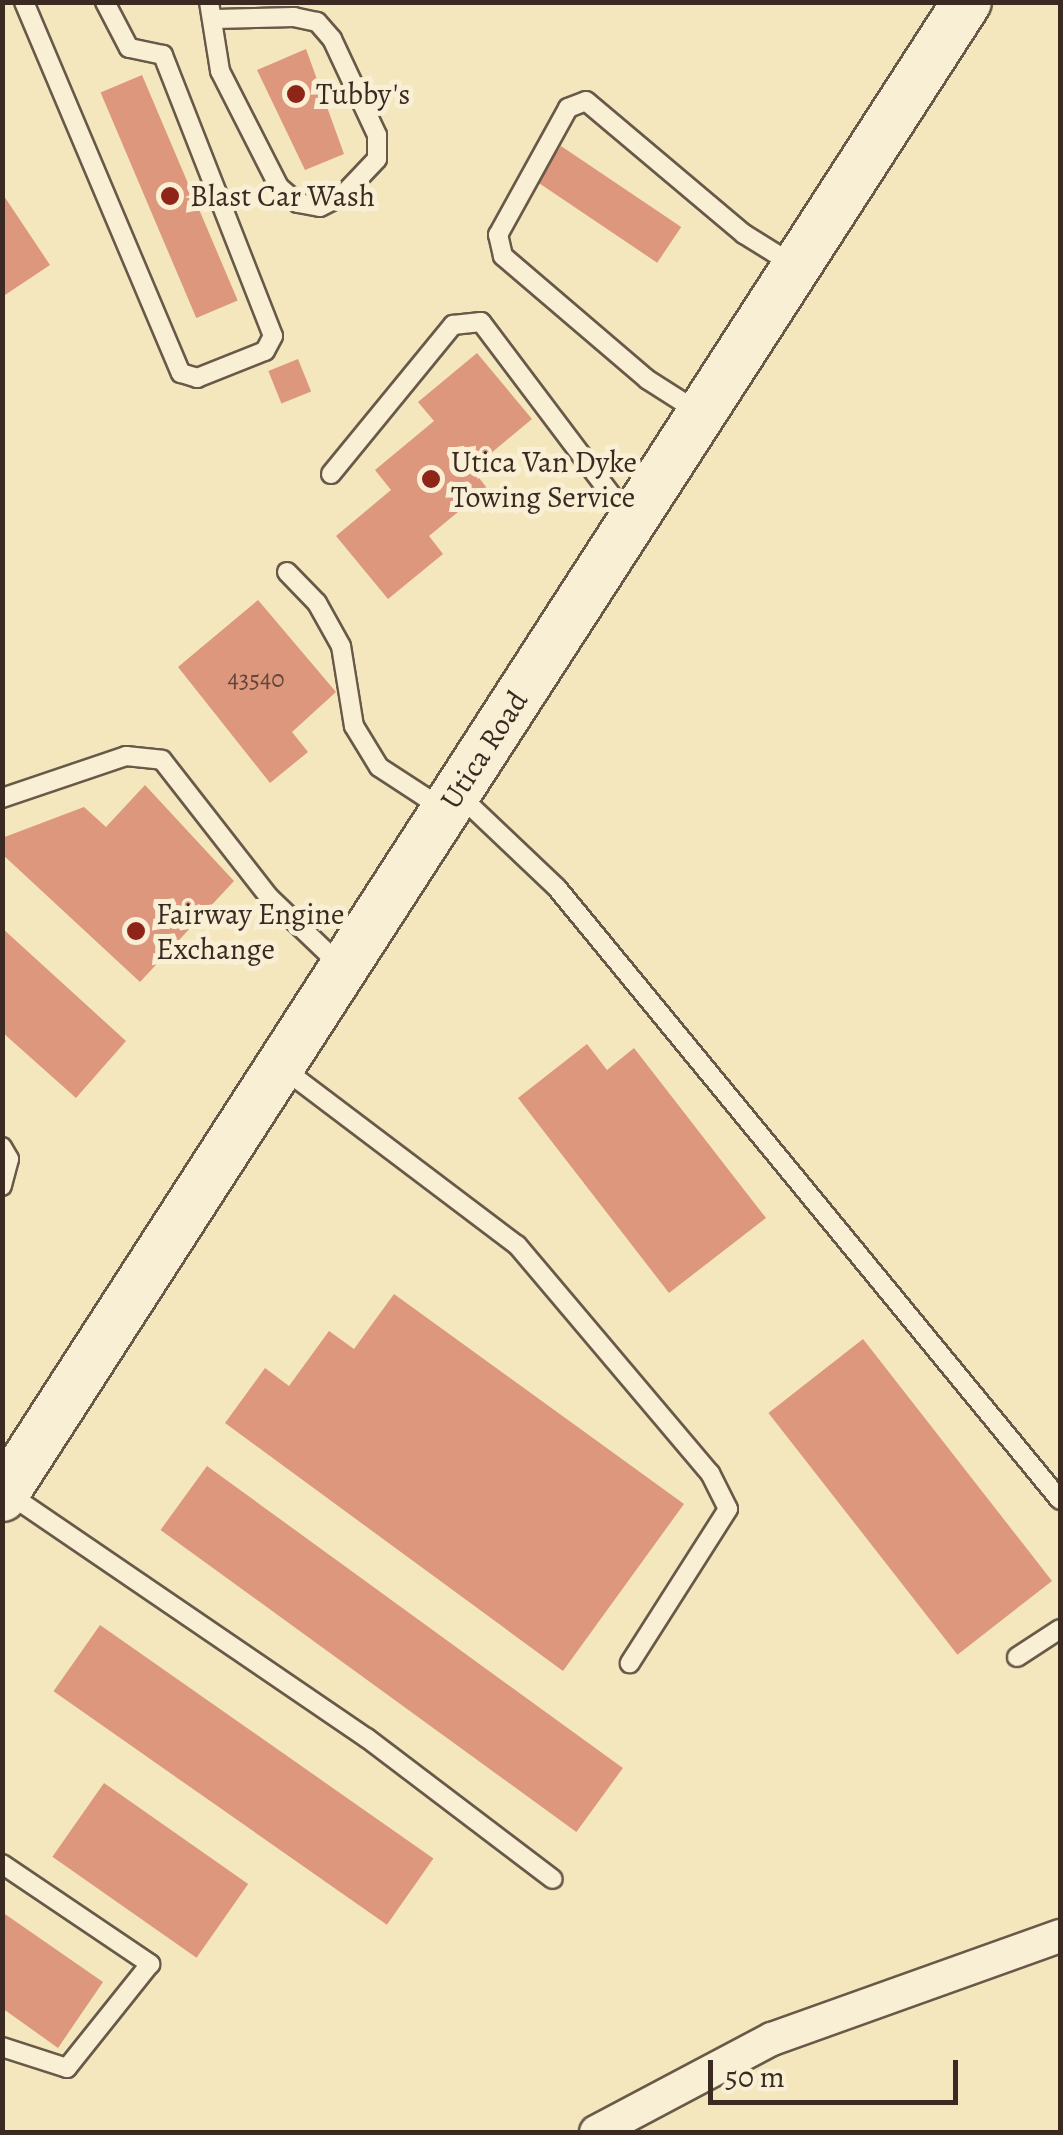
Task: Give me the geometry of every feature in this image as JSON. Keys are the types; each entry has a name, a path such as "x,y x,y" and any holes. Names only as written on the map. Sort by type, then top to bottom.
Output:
{"street":[{"name":"Utica Road","path":"4,1494 966,2"},
{"path":"596,2132 772,2039 1060,1936"}],"lane":[{"path":"24,2 181,372 197,378 265,352 273,336 163,55 129,48 105,2"},
{"path":"212,11 317,22 332,40 377,135 377,159 364,178 320,207 298,203 279,187 226,86 211,38 212,11"},
{"path":"701,414 648,380 503,256 498,234 568,108 586,101 744,234 796,266"},
{"path":"331,474 454,325 481,322 631,521"},
{"path":"288,572 317,603 341,646 354,726 379,767 451,801 558,888 1060,1500"},
{"path":"2,798 126,756 162,760 269,897 344,968"},
{"path":"279,1066 518,1245 710,1473 728,1509 630,1663"},
{"path":"2,1147 9,1159 2,1186"},
{"path":"4,1494 367,1738 553,1879"},
{"path":"1017,1657 1060,1629"},
{"path":"2,1864 150,1964 67,2068 2,2047"}],"building":[{"name":"Tubby's","path":"306,49 344,154 305,170 257,70"},
{"name":"Blast Car Wash","path":"142,75 238,301 196,318 101,93"},
{"path":"561,146 681,227 657,263 537,182"},
{"path":"2,193 50,265 2,297"},
{"name":"Utica Van Dyke Towing Service","path":"477,353 532,419 472,469 487,488 429,536 443,554 388,599 336,536 391,490 375,470 434,421 418,402"},
{"path":"298,359 311,391 281,403 268,371"},
{"path":"258,600 336,692 292,732 308,752 270,783 178,667"},
{"name":"Fairway Engine Exchange","path":"145,785 234,881 140,982 2,854 2,838 84,807 106,827"},
{"path":"2,928 126,1041 76,1098 2,1032"},
{"path":"587,1044 607,1070 634,1048 766,1218 669,1293 518,1098"},
{"path":"394,1294 684,1504 563,1671 225,1423 265,1368 289,1386 329,1331 354,1349"},
{"path":"863,1339 1052,1581 957,1655 768,1413"},
{"path":"207,1466 623,1768 576,1832 161,1530"},
{"path":"100,1625 433,1858 387,1925 54,1691"},
{"path":"104,1783 248,1884 197,1958 52,1857"},
{"path":"2,1912 103,1982 58,2048 2,2008"}],"place":[{"name":"Tubby's","path":"296,94"},
{"name":"Blast Car Wash","path":"170,196"},
{"name":"Utica Van Dyke Towing Service","path":"431,479"},
{"name":"Fairway Engine Exchange","path":"136,931"}]}
